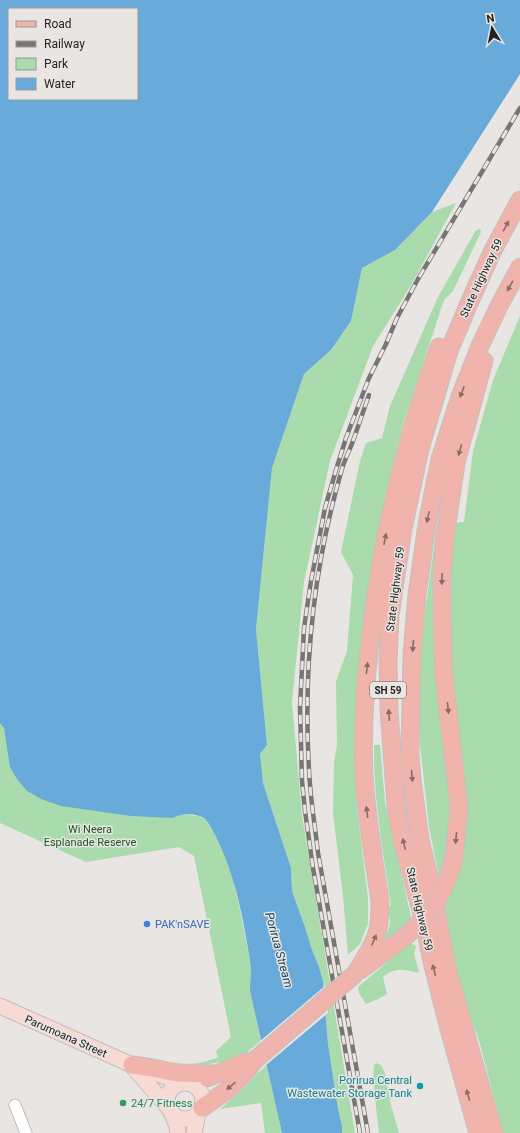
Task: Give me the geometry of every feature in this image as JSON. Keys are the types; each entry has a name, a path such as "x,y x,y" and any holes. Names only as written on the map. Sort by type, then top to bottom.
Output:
{"main road":[{"name":"State Highway 59","path":"478,1133 432,966 423,918 402,840 396,806 389,710 388,662 390,615 403,530 420,449 449,351 492,252 520,200"},
{"path":"355,974 371,947 378,930 380,912 380,901 366,807 364,774 364,715 366,675 374,600 384,541 401,468 436,355 454,310 471,274 492,252"},
{"name":"State Highway 59","path":"494,1133 448,972 432,889 420,839 410,754 412,654 417,595 426,524 440,459 460,397 480,346 520,267"},
{"path":"255,1060 240,1064 203,1080 176,1086 170,1091 167,1098 170,1110 177,1118 184,1119 193,1117 226,1091 245,1074 255,1060 355,974 406,936 433,908 449,878 454,858 459,808 444,676 442,577 445,537 456,463 500,304"},
{"name":"Parumoana Street","path":"0,1006 132,1065 185,1083"},
{"path":"132,1065 179,1073 216,1074"},
{"name":"Parumoana Street","path":"132,1065 170,1110 178,1133"},
{"path":"185,1083 196,1087 203,1098 194,1133"}],"street":[{"path":"15,1105 26,1133"}],"green space":[{"path":"456,203 410,287 373,346 330,461 304,582 292,702 302,816 355,1133 342,1133 328,1044 323,981 292,891 291,868 263,783 260,754 267,745 256,629 272,468 304,374 331,350 351,321 362,268 395,250 432,212"},
{"path":"480,229 481,232 453,291 444,300 404,421 384,499 361,640 354,744 357,808 368,898 368,924 360,944 348,955 343,896 333,813 334,763 337,745 336,681 347,651 353,575 341,552 360,461 366,443 382,438 390,406 438,297 476,230"},
{"name":"Wi Neera Esplanade Reserve","path":"0,273 178,815 198,816 206,820 222,848 230,867 248,950 251,971 250,991 261,1041 242,1056 215,1066 214,1065 220,1064 220,1062 204,1065 186,1065 218,1057 216,1051 231,1037 194,856 179,847 86,862 0,823"},
{"path":"520,316 520,1133 503,1133 480,1044 458,981 429,827 420,744 420,650 437,524 464,522 473,451 493,380"},
{"path":"374,745 380,745 385,802 412,921 383,949 380,942 384,940 389,928 390,920 388,911 391,905 377,805"},
{"path":"410,943 416,946 414,954 419,972 395,970 387,974 383,977 387,994 366,1004 359,993 358,987"},
{"path":"376,1063 381,1065 385,1073 391,1105 399,1133 379,1133 373,1080 374,1065"},
{"path":"267,1065 282,1133 265,1133 261,1103 220,1109"}],"water":[{"name":"Porirua Stream","path":"0,0 520,0 520,74 432,212 395,250 362,268 351,321 331,350 304,374 272,468 256,629 267,745 260,754 263,783 291,868 292,891 323,981 328,1044 342,1133 282,1133 250,991 251,969 238,899 224,856 215,835 205,819 189,814 176,816 173,818 131,816 61,806 41,799 27,791 17,779 10,767 4,728 0,723"}],"pier":[{"path":"326,985 328,1013 265,1066 259,1042"}],"railway":[{"path":"360,1133 313,868 302,781 300,707 304,628 311,581 325,508 346,438 369,378 397,318 418,279 520,108"},
{"path":"368,1133 318,853 311,800 308,693 312,618 324,543 342,469 369,395"}],"place":[{"name":"PAK'nSAVE","path":"147,924"},
{"name":"Porirua Central Wastewater Storage Tank","path":"420,1086"},
{"name":"24/7 Fitness","path":"123,1103"}]}
